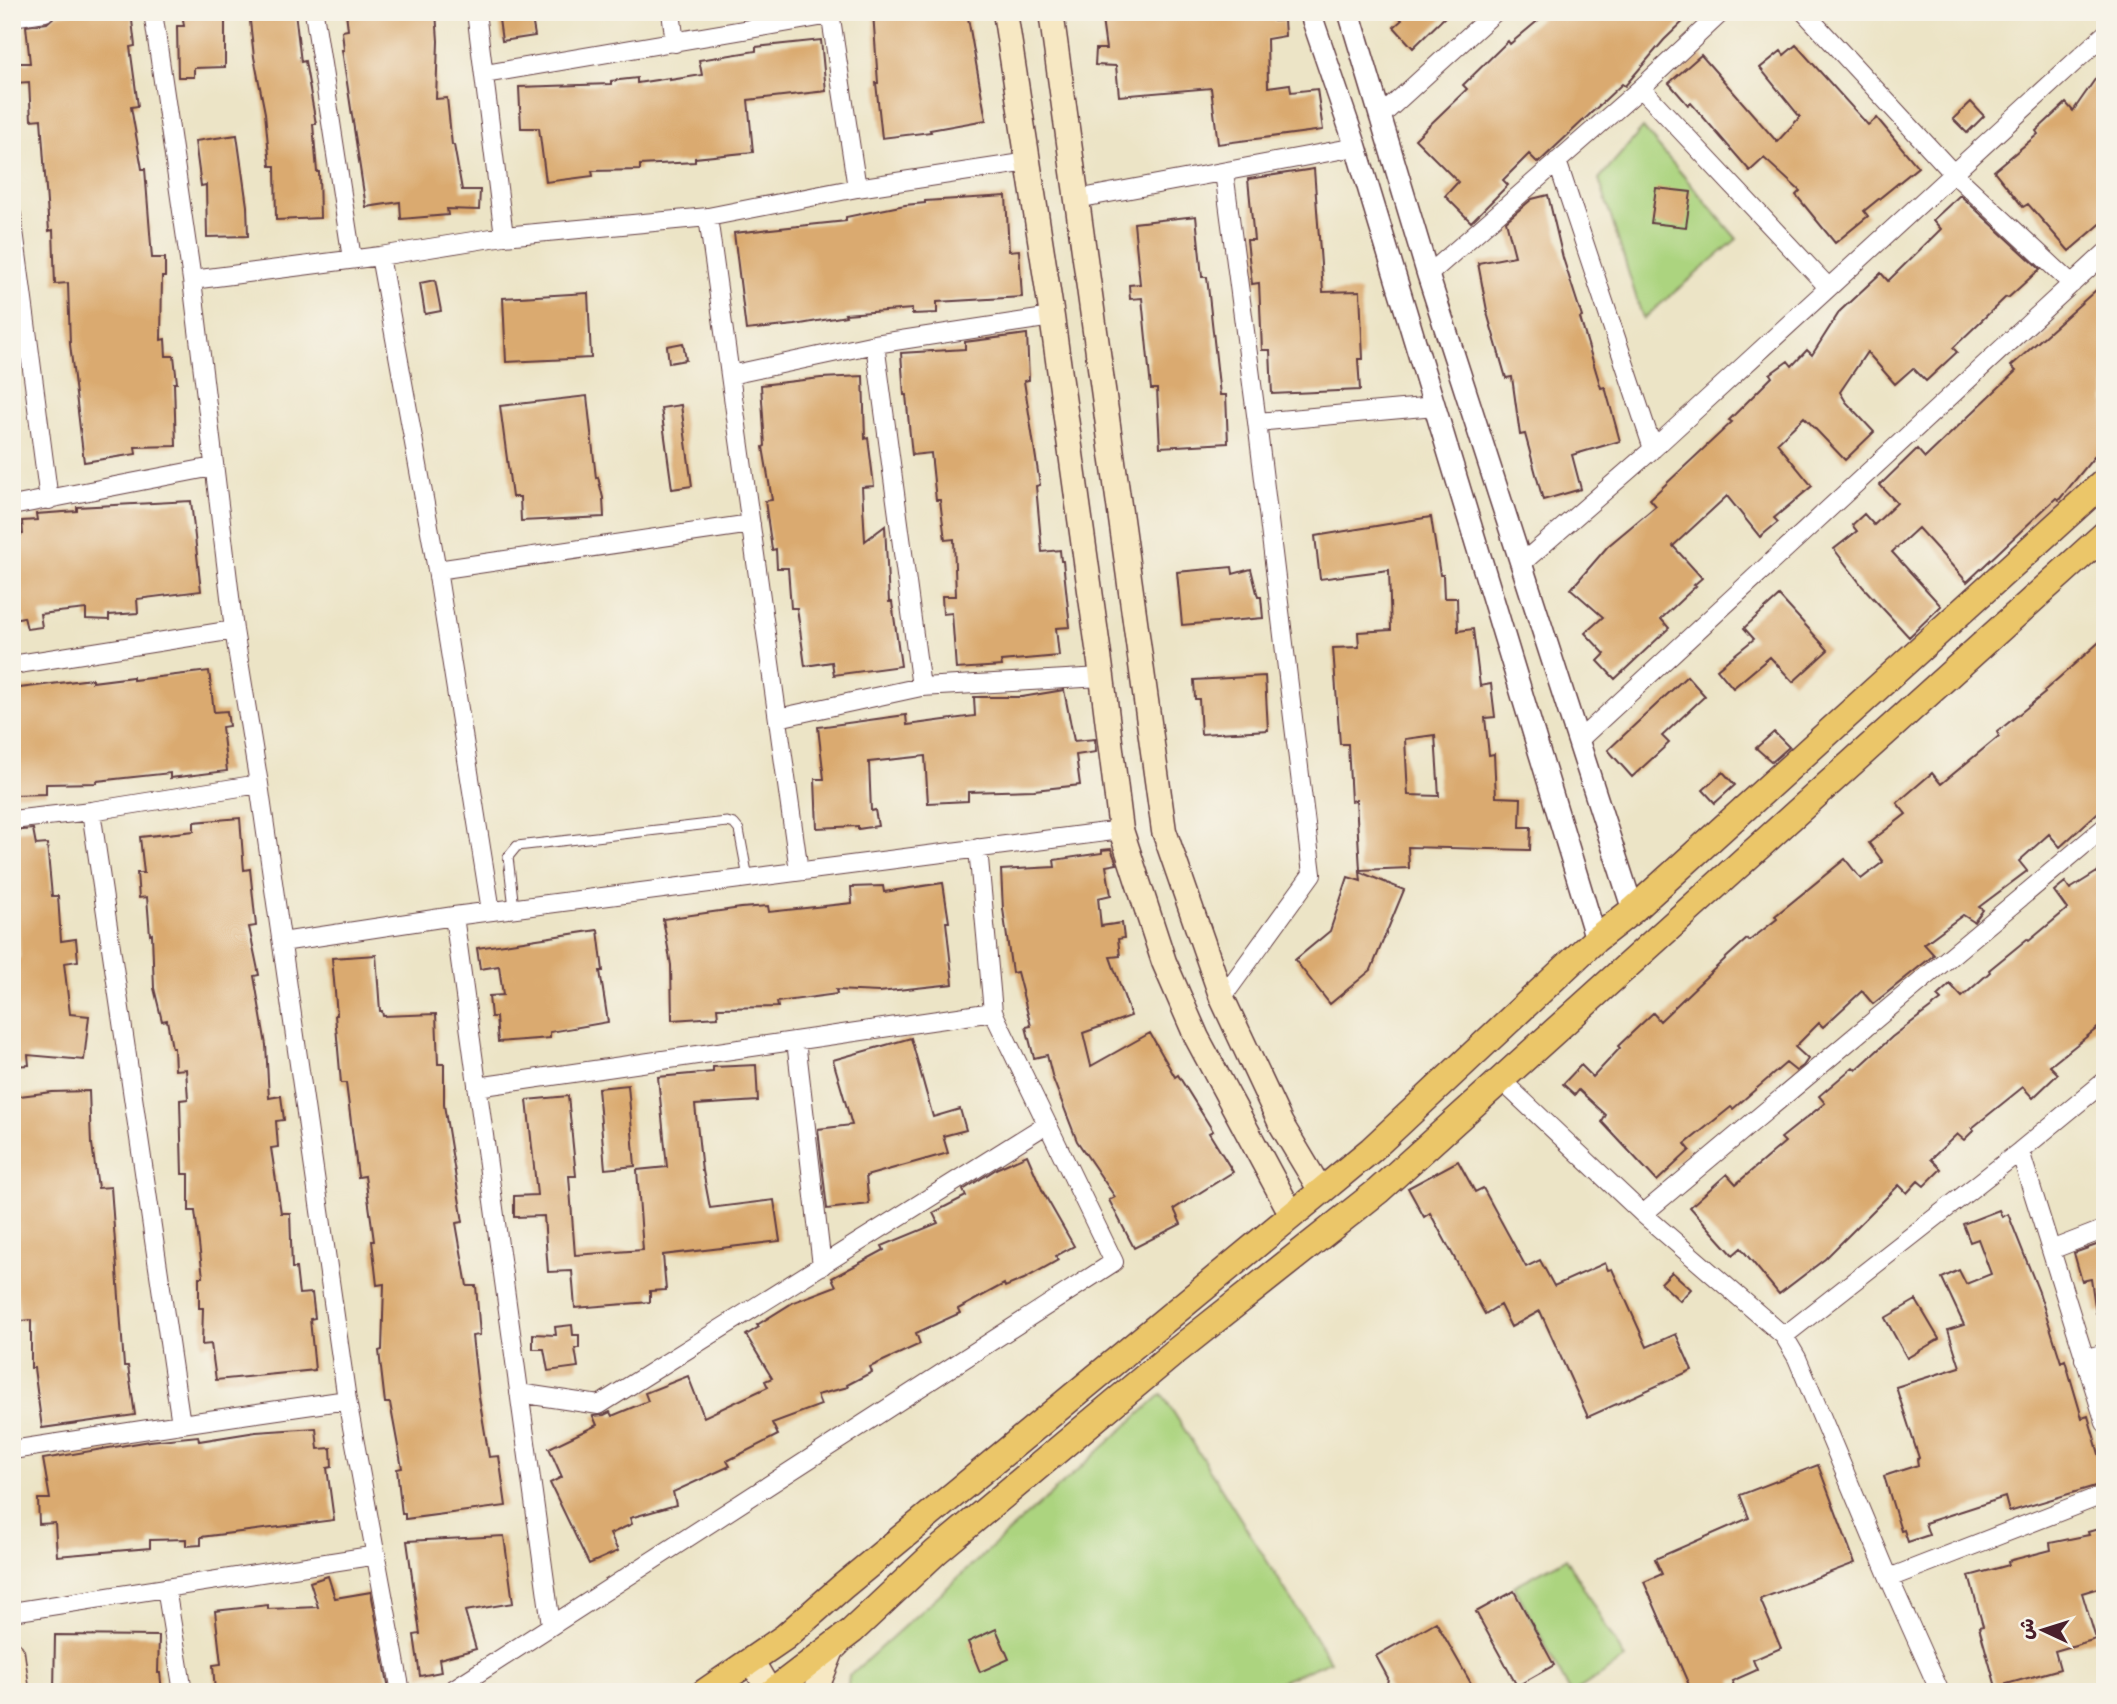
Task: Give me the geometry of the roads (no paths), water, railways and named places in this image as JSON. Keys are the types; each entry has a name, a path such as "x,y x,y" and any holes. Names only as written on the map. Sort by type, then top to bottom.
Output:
{"main road":[{"path":"1004,12 1052,317 1121,830 1164,962 1192,1025 1292,1215"},
{"path":"1051,12 1164,831 1222,998 1281,1124 1321,1191"},
{"path":"705,1692 785,1637 863,1569 1371,1150 1596,939 1633,910 2105,481"},
{"path":"815,1692 832,1650 936,1552 1165,1361 1378,1191 2101,545"},
{"path":"751,1660 771,1692 852,1631"},
{"path":"12,1654 18,1692"}],"street":[{"path":"12,17 45,12"},
{"path":"153,12 192,280 234,630 259,784 347,1400 401,1692"},
{"path":"314,12 352,259"},
{"path":"476,12 504,236"},
{"path":"671,12 674,43"},
{"path":"1310,12 1356,146 1596,939"},
{"path":"1349,12 1428,275 1633,910"},
{"path":"1381,116 1495,12"},
{"path":"1428,275 1641,88 1722,12"},
{"path":"1804,12 1953,173 2072,285"},
{"path":"485,74 830,14 857,188"},
{"path":"1522,563 1653,449 2105,34"},
{"path":"1641,88 1828,287"},
{"path":"1077,199 1356,146"},
{"path":"1557,161 1653,449"},
{"path":"192,280 380,256 504,236 708,217 857,188 1029,162"},
{"path":"1222,998 1312,873 1224,172"},
{"path":"12,215 49,500"},
{"path":"708,217 799,871"},
{"path":"1578,741 2105,253"},
{"path":"380,256 437,570 491,911"},
{"path":"730,375 875,344 1052,317"},
{"path":"875,344 921,687"},
{"path":"1257,422 1434,406"},
{"path":"12,506 213,467"},
{"path":"437,570 751,524"},
{"path":"12,665 234,630"},
{"path":"778,718 921,687 1102,677"},
{"path":"12,820 91,811 259,784"},
{"path":"91,811 181,1424"},
{"path":"1643,1214 2105,827"},
{"path":"282,942 491,911 1121,830"},
{"path":"449,1692 1114,1262 993,1012 978,848"},
{"path":"454,916 551,1625"},
{"path":"477,1087 993,1012"},
{"path":"796,1041 821,1266"},
{"path":"1500,1080 1643,1214 1784,1336 1797,1358 1940,1692"},
{"path":"1784,1336 2020,1151 2105,1080"},
{"path":"519,1393 599,1405 1047,1124"},
{"path":"2020,1151 2104,1420"},
{"path":"2051,1250 2105,1230"},
{"path":"2084,1359 2105,1353"},
{"path":"12,1450 347,1400"},
{"path":"1889,1578 2105,1494"},
{"path":"12,1612 377,1555"},
{"path":"166,1588 183,1692"}],"lane":[{"path":"514,908 508,857 517,846 727,821 739,830 747,878"}]}
